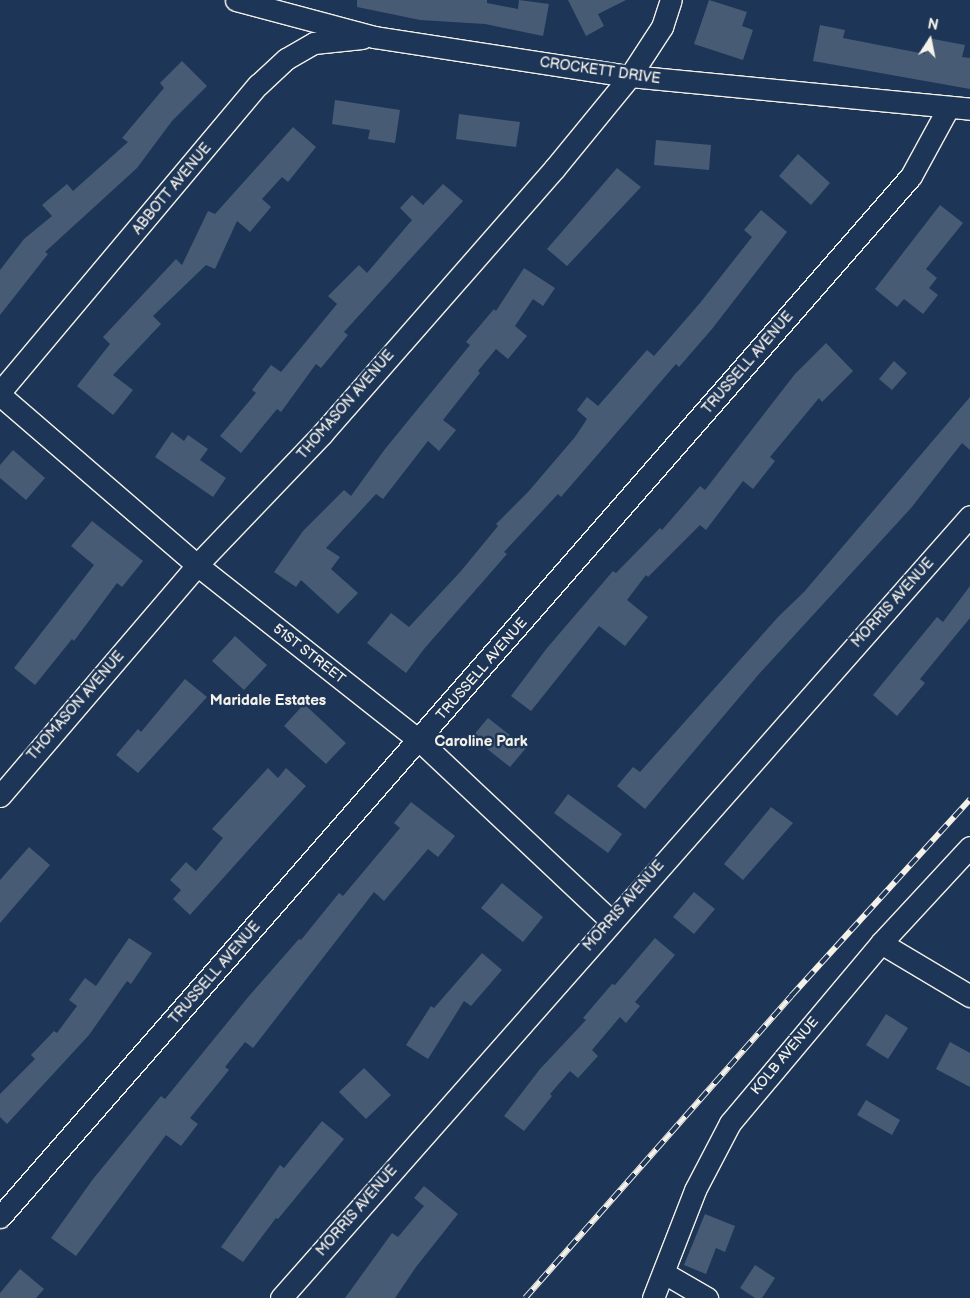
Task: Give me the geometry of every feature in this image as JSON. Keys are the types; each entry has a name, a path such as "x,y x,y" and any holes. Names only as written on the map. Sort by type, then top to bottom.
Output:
{"street":[{"name":"CROCKETT DRIVE","path":"236,0 374,37 630,76 970,109"},
{"name":"THOMASON AVENUE","path":"0,796 197,565 322,434 554,170 630,76 662,27 672,0"},
{"name":"ABBOTT AVENUE","path":"0,393 258,85 286,59 314,42 374,37"},
{"name":"TRUSSELL AVENUE","path":"0,1217 420,740 910,176 948,108"},
{"name":"51ST STREET","path":"0,393 197,565 420,740 611,922"},
{"name":"MORRIS AVENUE","path":"280,1298 970,516"},
{"name":"KOLB AVENUE","path":"653,1298 694,1190 730,1123 881,943 970,848"},
{"path":"881,943 970,996"},
{"path":"664,1273 672,1298"},
{"path":"664,1273 707,1298"}],"building":[{"path":"357,0 487,0 487,3 518,9 519,0 549,4 543,36 485,24 420,20 357,7"},
{"path":"568,0 626,0 598,14 604,26 586,36"},
{"path":"709,0 747,12 742,26 753,30 743,60 694,44"},
{"path":"820,25 845,30 843,38 925,54 928,38 965,45 962,57 970,58 970,89 813,61"},
{"path":"182,61 207,86 172,121 137,168 45,252 48,254 0,315 0,270 24,239 52,216 42,205 67,184 73,191 128,142 122,138 164,88 160,83"},
{"path":"335,100 400,110 395,143 368,139 370,130 332,124"},
{"path":"459,114 520,122 516,147 456,139"},
{"path":"293,127 316,147 288,182 282,177 262,199 271,207 250,232 237,221 215,269 206,265 153,316 161,324 113,375 133,390 113,415 77,386 110,344 103,337 176,259 182,265 208,211 215,214"},
{"path":"656,140 711,145 709,170 654,165"},
{"path":"798,154 830,183 811,205 779,176"},
{"path":"617,168 641,187 567,266 547,249"},
{"path":"443,184 463,201 344,332 348,335 321,368 316,364 281,412 277,409 241,453 220,436 256,393 252,390 271,365 281,372 337,304 328,296 359,265 367,273 412,220 400,208 412,195 423,205"},
{"path":"940,205 963,223 926,269 937,278 929,288 938,295 923,314 904,299 897,307 875,289"},
{"path":"761,210 787,232 712,329 679,367 676,364 561,497 558,494 504,552 507,554 424,649 406,673 367,643 391,613 409,627 461,571 498,526 496,524 528,492 575,437 587,419 577,410 587,397 598,406 647,350 654,356 700,303 752,237 744,230"},
{"path":"524,268 555,288 543,306 533,299 515,326 527,336 508,359 496,349 478,371 480,373 443,420 456,430 439,451 428,441 383,499 376,494 326,548 340,557 331,569 358,593 338,614 301,580 296,587 274,572 303,531 344,490 351,496 385,449 470,345 466,342 494,309 496,311"},
{"path":"826,343 853,371 822,402 819,398 770,457 775,461 753,489 743,481 706,530 700,525 648,577 646,575 627,600 648,617 625,646 599,626 531,711 511,696 547,648 613,571 616,573 660,528 662,530 700,486 705,490 795,374"},
{"path":"894,361 907,373 892,390 879,379"},
{"path":"970,397 970,450 962,443 911,508 759,674 645,809 617,786 633,767 640,772 778,617 804,592"},
{"path":"172,432 184,441 188,435 208,449 200,460 226,478 213,497 155,457"},
{"path":"13,450 45,478 26,500 0,478 0,465"},
{"path":"92,521 143,561 122,587 117,583 74,641 72,639 35,685 14,668 94,565 71,546"},
{"path":"970,586 970,618 920,679 925,683 897,716 873,695 937,617 943,622"},
{"path":"235,636 267,665 244,690 212,661"},
{"path":"185,679 207,697 138,773 116,755 138,729 141,732"},
{"path":"304,704 346,743 326,764 284,726"},
{"path":"488,718 526,748 510,767 472,737"},
{"path":"268,768 278,778 286,768 306,786 190,915 173,899 181,890 170,880 186,862 196,871 223,838 212,829"},
{"path":"568,794 622,834 608,853 554,813"},
{"path":"411,802 455,836 438,857 428,849 384,901 374,892 253,1048 245,1042 225,1067 229,1070 190,1118 198,1124 181,1146 166,1135 76,1256 51,1238 93,1179 161,1096 165,1099 249,996 299,939 301,940 339,893 343,896 400,828 394,823"},
{"path":"771,807 793,823 743,880 724,864"},
{"path":"29,847 50,865 0,923 0,880"},
{"path":"502,883 543,917 523,942 481,908"},
{"path":"694,892 715,909 694,934 673,917"},
{"path":"129,938 152,953 131,984 127,981 89,1035 7,1124 0,1117 0,1094 35,1059 31,1055 54,1031 57,1033 77,1006 69,1000 85,978 96,986"},
{"path":"655,938 675,955 635,1002 640,1006 626,1023 620,1017 592,1050 598,1056 578,1078 570,1071 550,1094 552,1096 524,1131 504,1116 540,1069 586,1020 583,1018 612,984 615,985"},
{"path":"482,953 502,970 471,1006 464,1001 428,1059 406,1045 431,1006 434,1008"},
{"path":"886,1014 908,1028 888,1059 866,1045"},
{"path":"950,1042 970,1053 970,1087 936,1069"},
{"path":"364,1068 391,1095 366,1119 339,1092"},
{"path":"866,1100 900,1120 892,1135 857,1115"},
{"path":"322,1121 344,1139 278,1219 276,1218 243,1262 221,1247 280,1165 284,1168"},
{"path":"424,1186 458,1214 416,1267 395,1298 345,1298 392,1233 398,1237 424,1206 414,1198"},
{"path":"705,1214 735,1226 725,1252 716,1248 706,1274 684,1265"},
{"path":"755,1265 775,1278 762,1298 755,1298 740,1288"},
{"path":"20,1269 44,1289 36,1298 0,1298 0,1293"}],"railway":[{"path":"525,1298 791,996 970,799"}],"district":[{"name":"Maridale Estates","path":"268,701"},
{"name":"Caroline Park","path":"481,742"}]}
